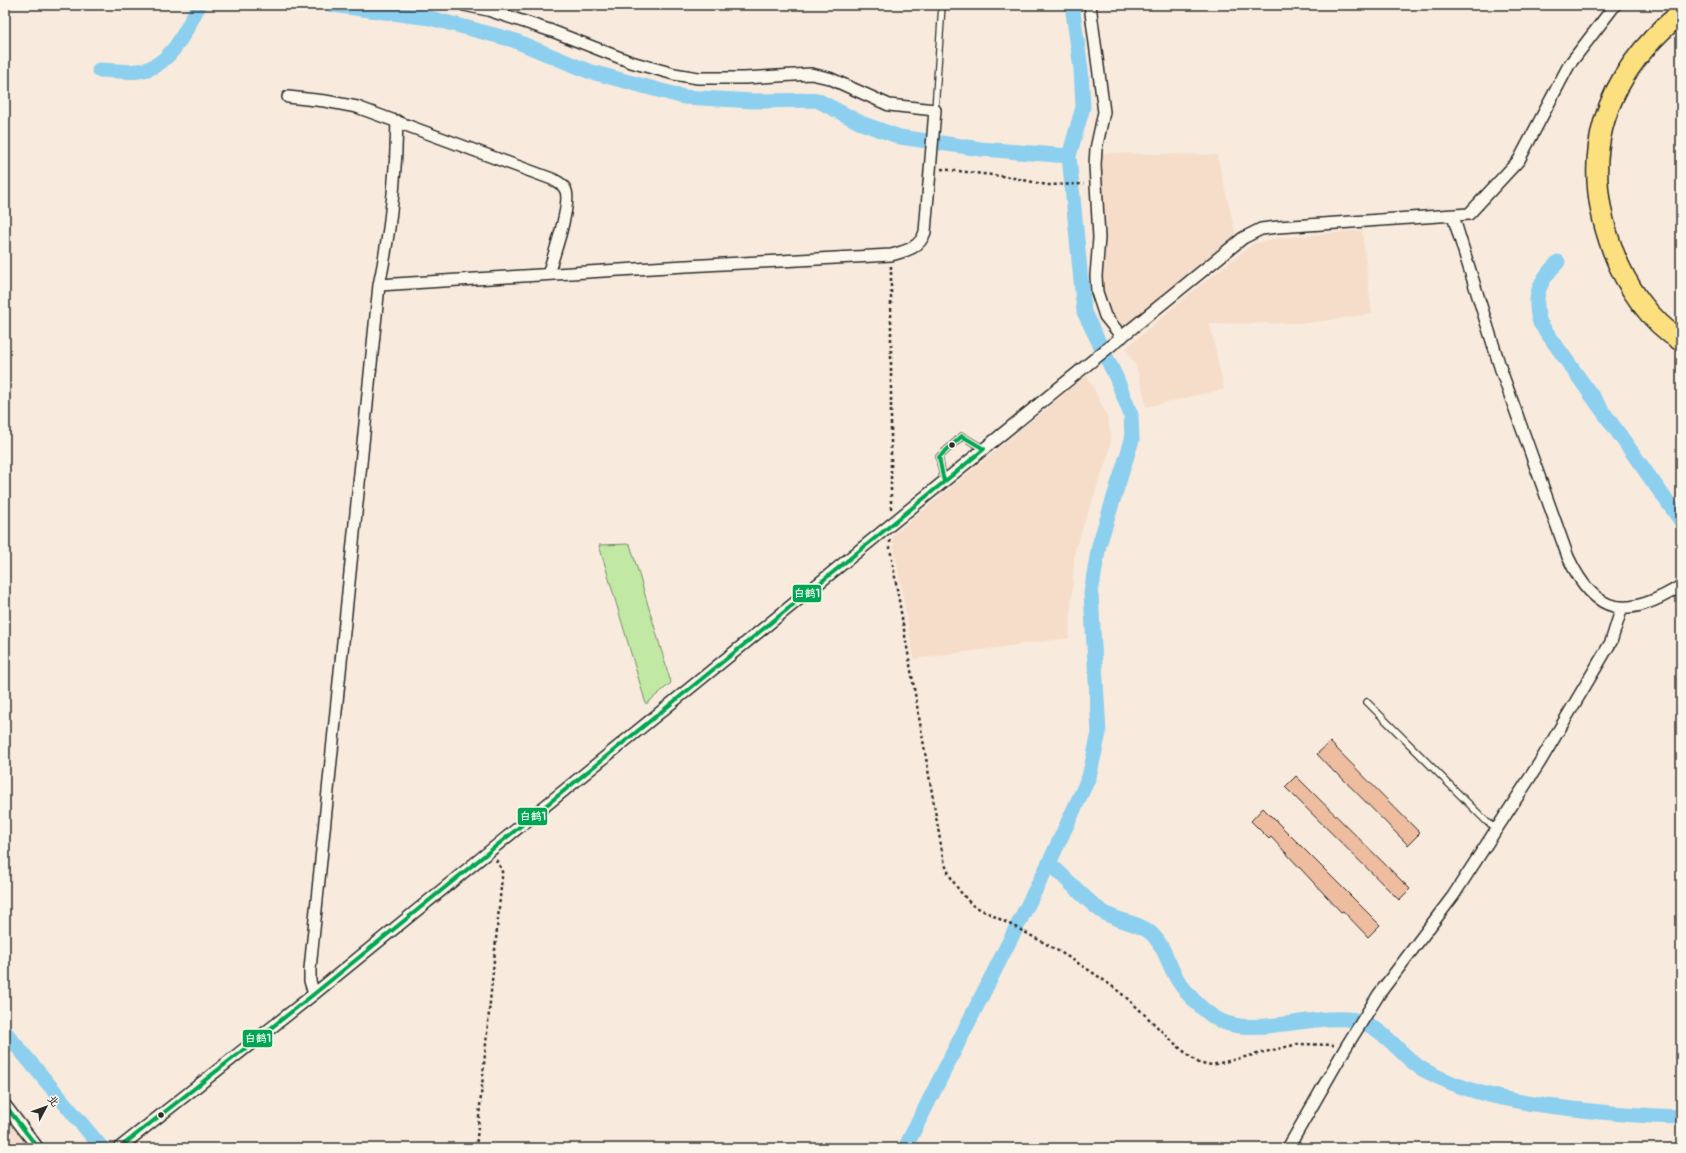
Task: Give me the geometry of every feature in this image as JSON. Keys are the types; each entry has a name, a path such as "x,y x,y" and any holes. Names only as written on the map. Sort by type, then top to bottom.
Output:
{"highway":[{"path":"1681,13 1658,32 1638,54 1621,80 1608,110 1600,142 1596,176 1616,232 1623,262 1633,292 1652,316 1681,341"},
{"path":"1604,199 1611,144 1619,114 1631,86 1647,63 1681,30"},
{"path":"1623,262 1660,310 1681,330"}],"street":[{"path":"379,284 891,256 915,247 922,241 925,232 935,115 889,105 872,99 839,82 811,74 745,78 698,78 674,74 631,62 552,31 488,10 464,5"},
{"path":"1090,5 1104,112 1096,149 1095,165 1099,238 1096,276 1097,292 1105,316 1119,338"},
{"path":"119,1148 314,994 1230,248 1261,230 1348,221 1468,214 1519,160 1569,65 1615,5"},
{"path":"288,97 325,101 357,107 552,179 562,185 567,192 566,203 561,231 548,274"},
{"path":"314,994 310,981 310,969 379,284 388,240 394,195 397,121"},
{"path":"1453,216 1502,373 1568,557 1585,587 1595,597 1606,604 1622,607 1635,607 1647,604 1681,586"},
{"path":"1288,1148 1372,1005 1452,896 1498,828 1544,755 1611,642 1622,607"},
{"path":"5,1106 38,1148"}],"lane":[{"path":"935,115 942,5"},
{"path":"944,482 939,457 962,436 984,449"},
{"path":"1367,702 1487,822 1498,828"}],"path":[{"path":"931,163 1047,185 1081,185"},
{"path":"891,256 890,548 946,870 953,883 972,905 1055,948 1116,990 1138,1008 1162,1033 1200,1063 1206,1065 1216,1064 1298,1044 1328,1044 1346,1047"},
{"path":"476,1148 502,877 502,870 489,852"}],"shaded area":[{"path":"1101,153 1217,155 1236,235 1123,327 1110,313 1102,291 1101,274 1104,231"},
{"path":"1362,230 1372,314 1308,323 1210,324 1224,389 1146,407 1136,367 1126,348 1189,294 1253,244 1272,239"},
{"path":"1087,375 1107,416 1111,434 1109,453 1075,550 1069,638 914,659 892,536"},
{"path":"5,1113 32,1148 5,1148"}],"green space":[{"path":"630,544 671,683 646,704 599,545"}],"building":[{"path":"1330,742 1420,833 1408,845 1317,754"},
{"path":"1296,776 1410,889 1399,900 1285,787"},
{"path":"1263,808 1380,925 1368,937 1343,911 1341,912 1271,837 1269,839 1251,821"}],"waterway":[{"path":"99,70 134,72 150,68 160,63 169,55 183,36 199,5"},
{"path":"332,5 430,18 513,40 588,71 684,97 753,101 817,100 861,123 900,137 981,149 1069,156"},
{"path":"905,1148 1049,863 1089,777 1099,733 1091,593 1099,545 1132,440 1131,415 1116,377 1084,312 1069,156 1083,107 1081,69 1072,5"},
{"path":"1558,262 1546,276 1539,290 1537,305 1540,323 1681,521"},
{"path":"1049,863 1100,910 1112,917 1140,926 1152,934 1161,945 1175,976 1183,988 1203,1009 1221,1021 1234,1025 1250,1027 1323,1019 1355,1020 1373,1027 1411,1061 1424,1070 1453,1084 1484,1094 1532,1104 1580,1110 1681,1117"},
{"path":"5,1032 102,1148"}],"transit line":[{"name":"白鹤1","path":"962,436 984,449 944,482 939,457 962,436"},
{"name":"白鹤1","path":"119,1148 314,994 944,482"},
{"name":"白鹤1","path":"5,1105 38,1148"}]}
